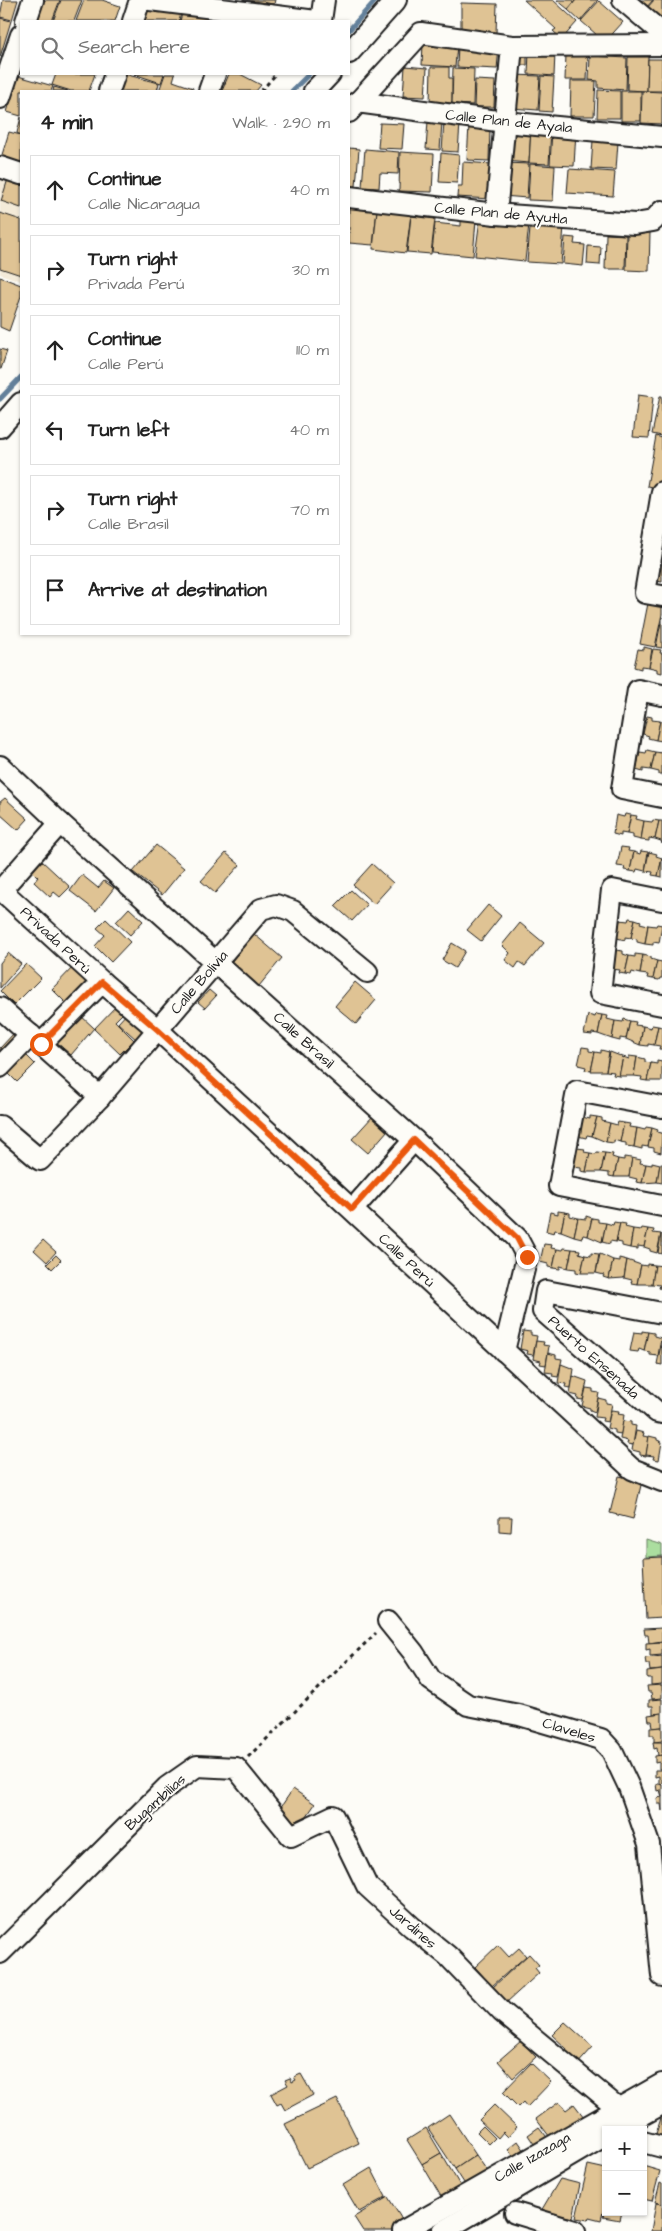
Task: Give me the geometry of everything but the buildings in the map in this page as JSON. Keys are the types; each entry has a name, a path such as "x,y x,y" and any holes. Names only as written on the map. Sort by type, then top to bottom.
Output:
{"street":[{"path":"26,20 33,0"},
{"path":"133,20 140,0"},
{"path":"150,0 308,20"},
{"path":"322,20 324,0"},
{"path":"350,51 396,0"},
{"path":"623,0 662,33"},
{"path":"353,107 422,33 512,46 662,45"},
{"path":"0,98 20,38"},
{"path":"496,214 512,46"},
{"path":"109,90 115,75"},
{"path":"209,90 215,75"},
{"path":"315,90 329,75"},
{"name":"Calle Plan de Ayala","path":"353,107 662,137"},
{"path":"0,167 20,174"},
{"name":"Calle Plan de Ayutla","path":"350,197 496,214 636,224 657,216"},
{"path":"0,427 20,404"},
{"path":"653,594 661,492"},
{"path":"662,695 638,690 622,789 662,797"},
{"name":"Calle Brasil","path":"0,766 60,823 414,1140 517,1238 527,1257 504,1351"},
{"path":"0,890 60,823"},
{"name":"Privada Perú","path":"0,890 158,1030"},
{"path":"662,900 612,890 600,993 662,1005"},
{"name":"Calle Bolivia","path":"0,1126 40,1160 100,1097 261,909 276,905 293,911 367,972"},
{"path":"0,1067 36,1040 102,982"},
{"path":"0,1008 100,1097"},
{"name":"Calle Perú","path":"158,1030 632,1469 662,1480"},
{"path":"662,1108 577,1091 558,1186 662,1206"},
{"path":"352,1209 414,1140"},
{"name":"Puerto Ensenada","path":"662,1313 546,1291 543,1311 657,1412 662,1413"},
{"name":"Claveles","path":"388,1621 413,1652 431,1680 468,1705 519,1714 601,1739 612,1751 629,1787 649,1844 662,1976"},
{"name":"Bugambilias","path":"0,1953 167,1787 197,1766 236,1768"},
{"name":"Jardines","path":"236,1768 291,1836 333,1816 367,1886 412,1928 448,1956 502,2012 618,2108"},
{"name":"Calle Izazaga","path":"403,2231 494,2178 597,2128 618,2108 662,2084"},
{"path":"622,2126 662,2104"},
{"name":"Calle Izazaga","path":"444,2231 602,2137"},
{"path":"647,2143 662,2147"},
{"path":"494,2178 524,2231"},
{"path":"514,2213 575,2231"}],"path":[{"path":"262,90 275,75"},
{"path":"236,1768 388,1621"}],"shaded area":[{"path":"0,174 20,182 20,281 0,274"}],"green space":[{"path":"646,1540 662,1545 662,1556 646,1557"}],"waterway":[{"path":"350,29 376,0"},
{"path":"293,90 308,75"},
{"path":"0,399 20,378"}],"route":[{"path":"41,1044 102,982 158,1030 352,1209 414,1140 517,1238 527,1257"}]}
